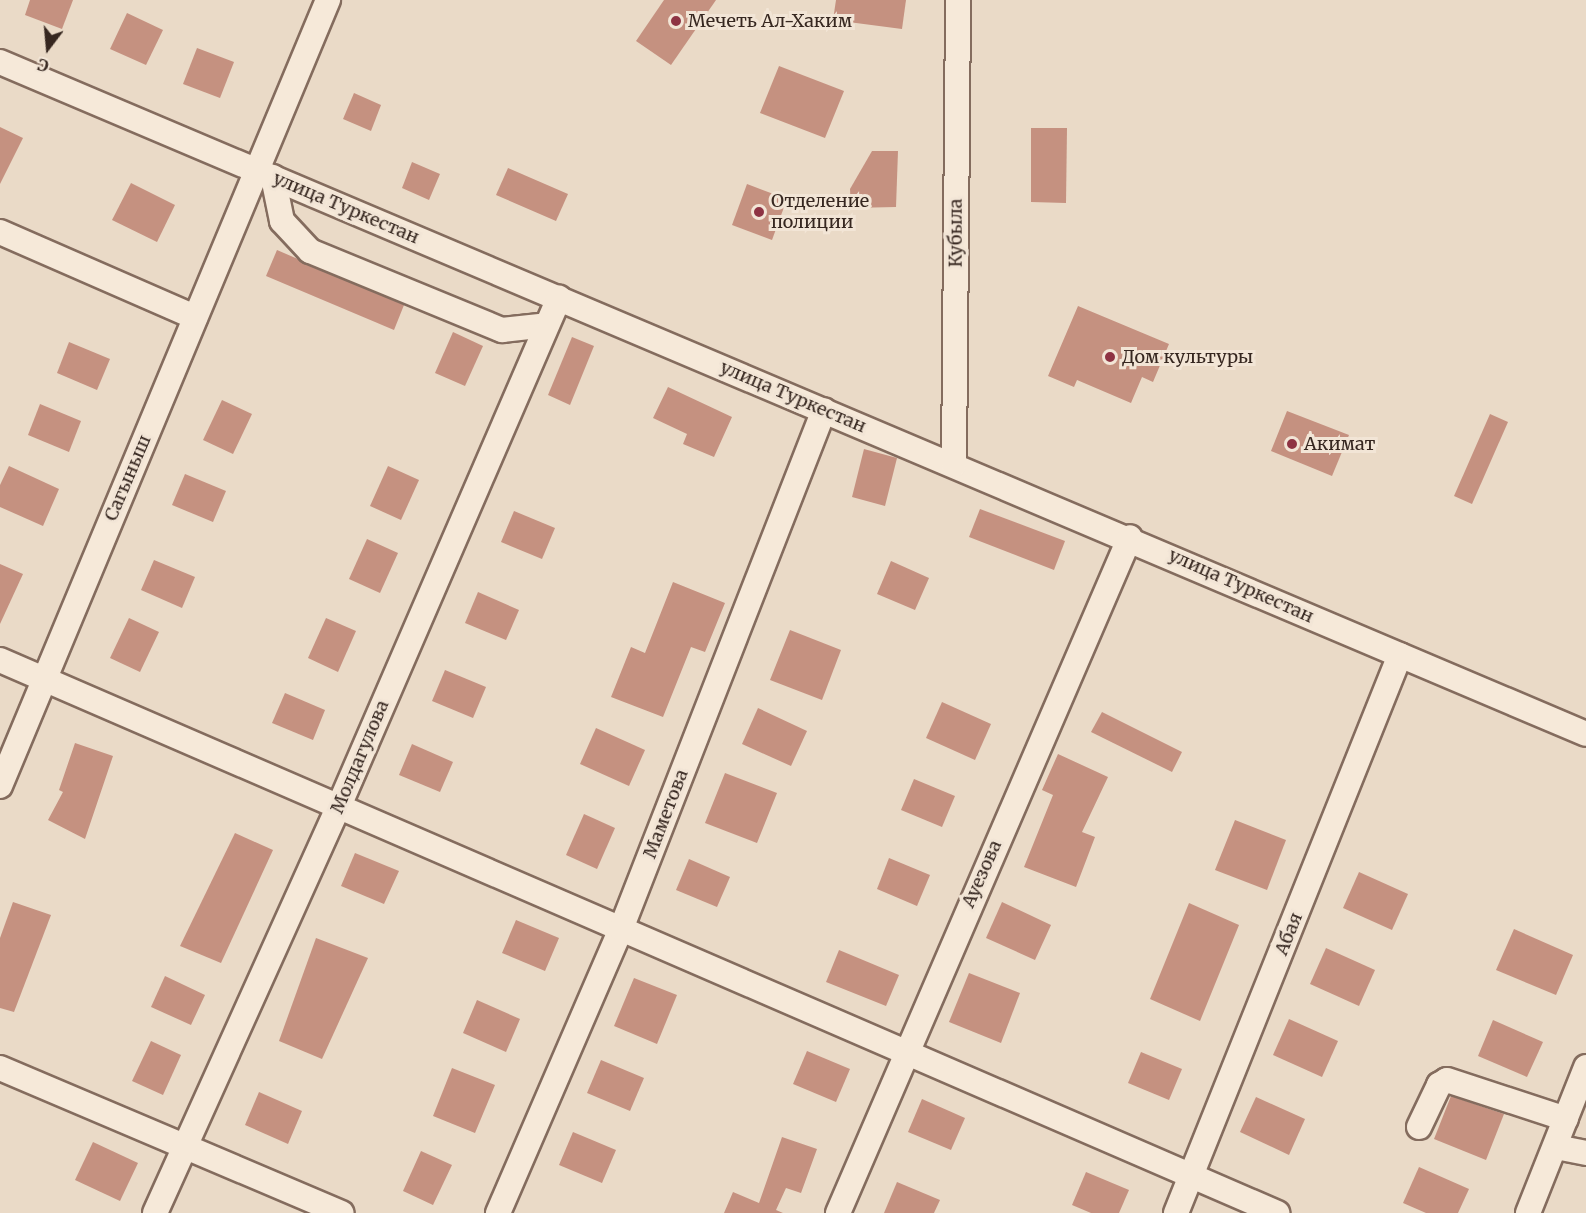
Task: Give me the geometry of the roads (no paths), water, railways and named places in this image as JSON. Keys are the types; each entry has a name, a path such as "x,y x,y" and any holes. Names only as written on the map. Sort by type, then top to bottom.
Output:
{"street":[{"name":"Сагыныш","path":"0,786 195,317 265,174 328,0"},
{"name":"Кубыла","path":"954,465 958,0"},
{"name":"улица Туркестан","path":"0,62 954,465 1130,537 1586,734"},
{"path":"265,174 282,221 310,251 502,330 547,325"},
{"path":"0,232 195,317"},
{"name":"Молдагулова","path":"155,1213 339,806 559,298"},
{"name":"Маметова","path":"498,1213 621,929 824,410"},
{"name":"Ауезова","path":"838,1213 904,1051 1130,537"},
{"name":"Абая","path":"1176,1213 1400,655"},
{"path":"0,660 1277,1213"},
{"path":"1528,1213 1586,1067"},
{"path":"0,1068 341,1213"},
{"path":"1419,1127 1433,1095 1447,1080 1566,1119"},
{"path":"1556,1147 1586,1153"}],"place":[{"name":"Мечеть Ал-Хаким","path":"676,21"},
{"name":"Отделение полиции","path":"759,212"},
{"name":"Дом культуры","path":"1110,357"},
{"name":"Акимат","path":"1292,444"}]}
